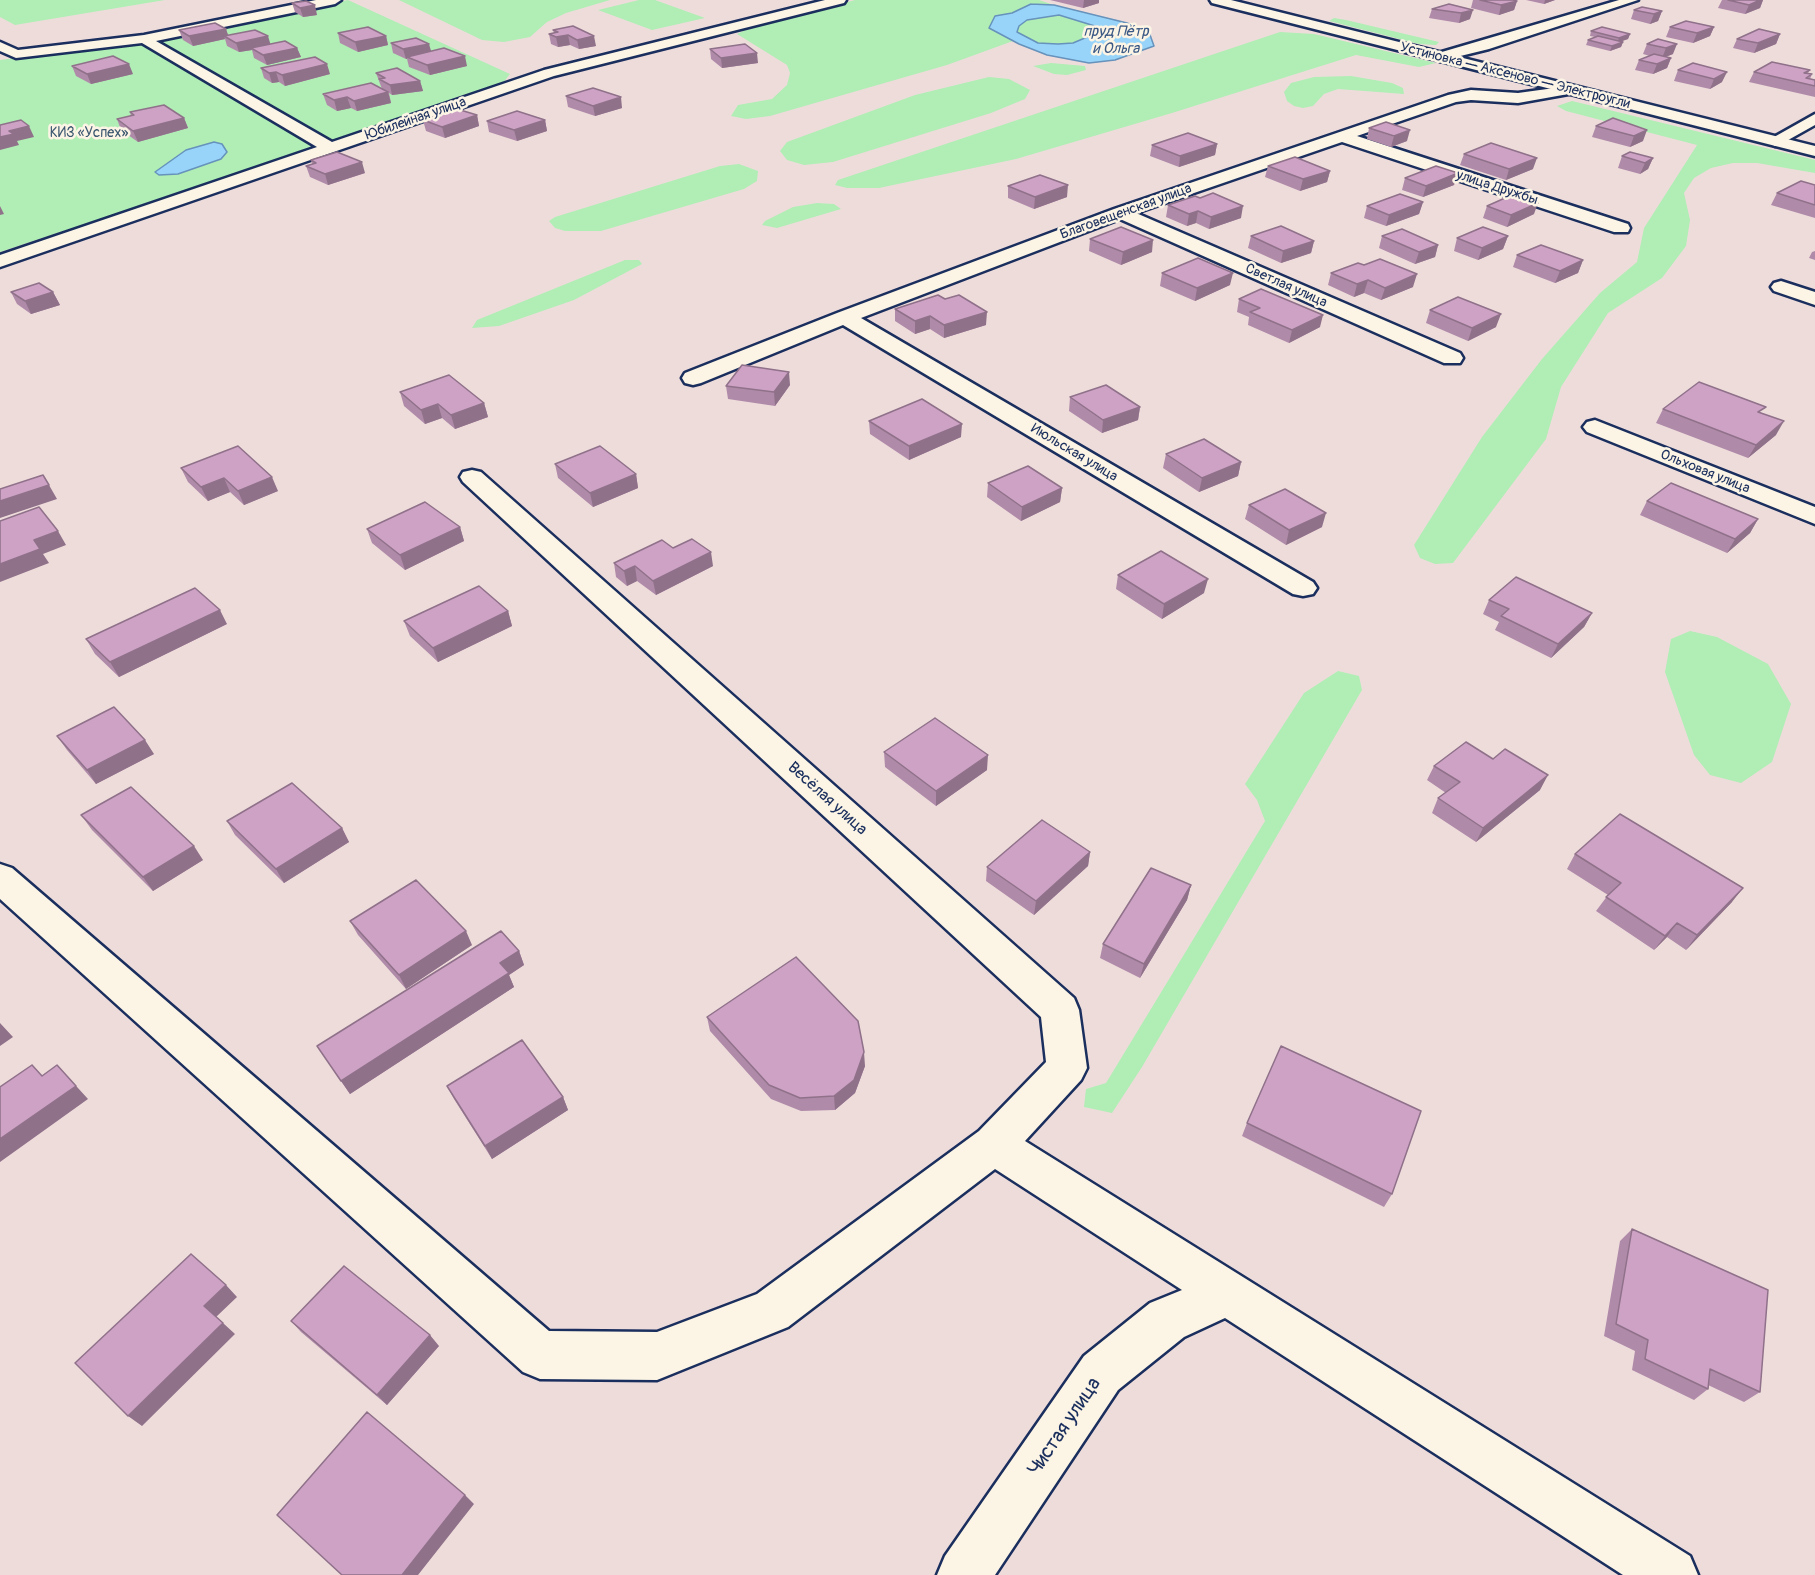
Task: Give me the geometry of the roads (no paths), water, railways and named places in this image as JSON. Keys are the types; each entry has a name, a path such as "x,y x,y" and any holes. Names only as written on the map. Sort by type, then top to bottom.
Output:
{"street":[{"path":"0,46 16,54 144,39 335,0"},
{"name":"Юбилейная улица","path":"0,261 549,73 840,0"},
{"name":"Устиновка — Аксеново — Электроугли","path":"1216,0 1815,151"},
{"path":"1440,57 1484,46 1632,0"},
{"path":"144,39 330,148"},
{"name":"Благовещенская улица","path":"693,378 844,317 1120,213 1453,98 1471,95 1518,98 1569,90"},
{"path":"1775,141 1815,119"},
{"name":"улица Дружбы","path":"1340,136 1621,228"},
{"name":"Светлая улица","path":"1120,213 1452,358"},
{"path":"1780,287 1815,299"},
{"name":"Июльская улица","path":"844,317 1303,588"},
{"name":"Ольховая улица","path":"1595,427 1815,516"},
{"name":"Весёлая улица","path":"472,477 1060,1010 1067,1068 994,1145"},
{"path":"0,878 540,1355 657,1356 772,1311 994,1145 1671,1575"},
{"name":"Чистая улица","path":"964,1575 1101,1373 1167,1320 1227,1293"}],"water":[{"name":"пруд Пётр и Ольга","path":"1031,4 1054,5 1127,23 1149,32 1154,46 1115,60 1089,63 1047,55 1019,44 989,28 995,16 1012,13","holes":["1059,15 1098,27 1099,32 1073,43 1058,44 1038,43 1017,32 1019,26 1027,20"]},
{"path":"214,142 222,144 227,152 221,159 178,174 159,175 155,172 186,150"}],"park label":[{"name":"КИЗ «Успех»","path":"89,133"}]}
